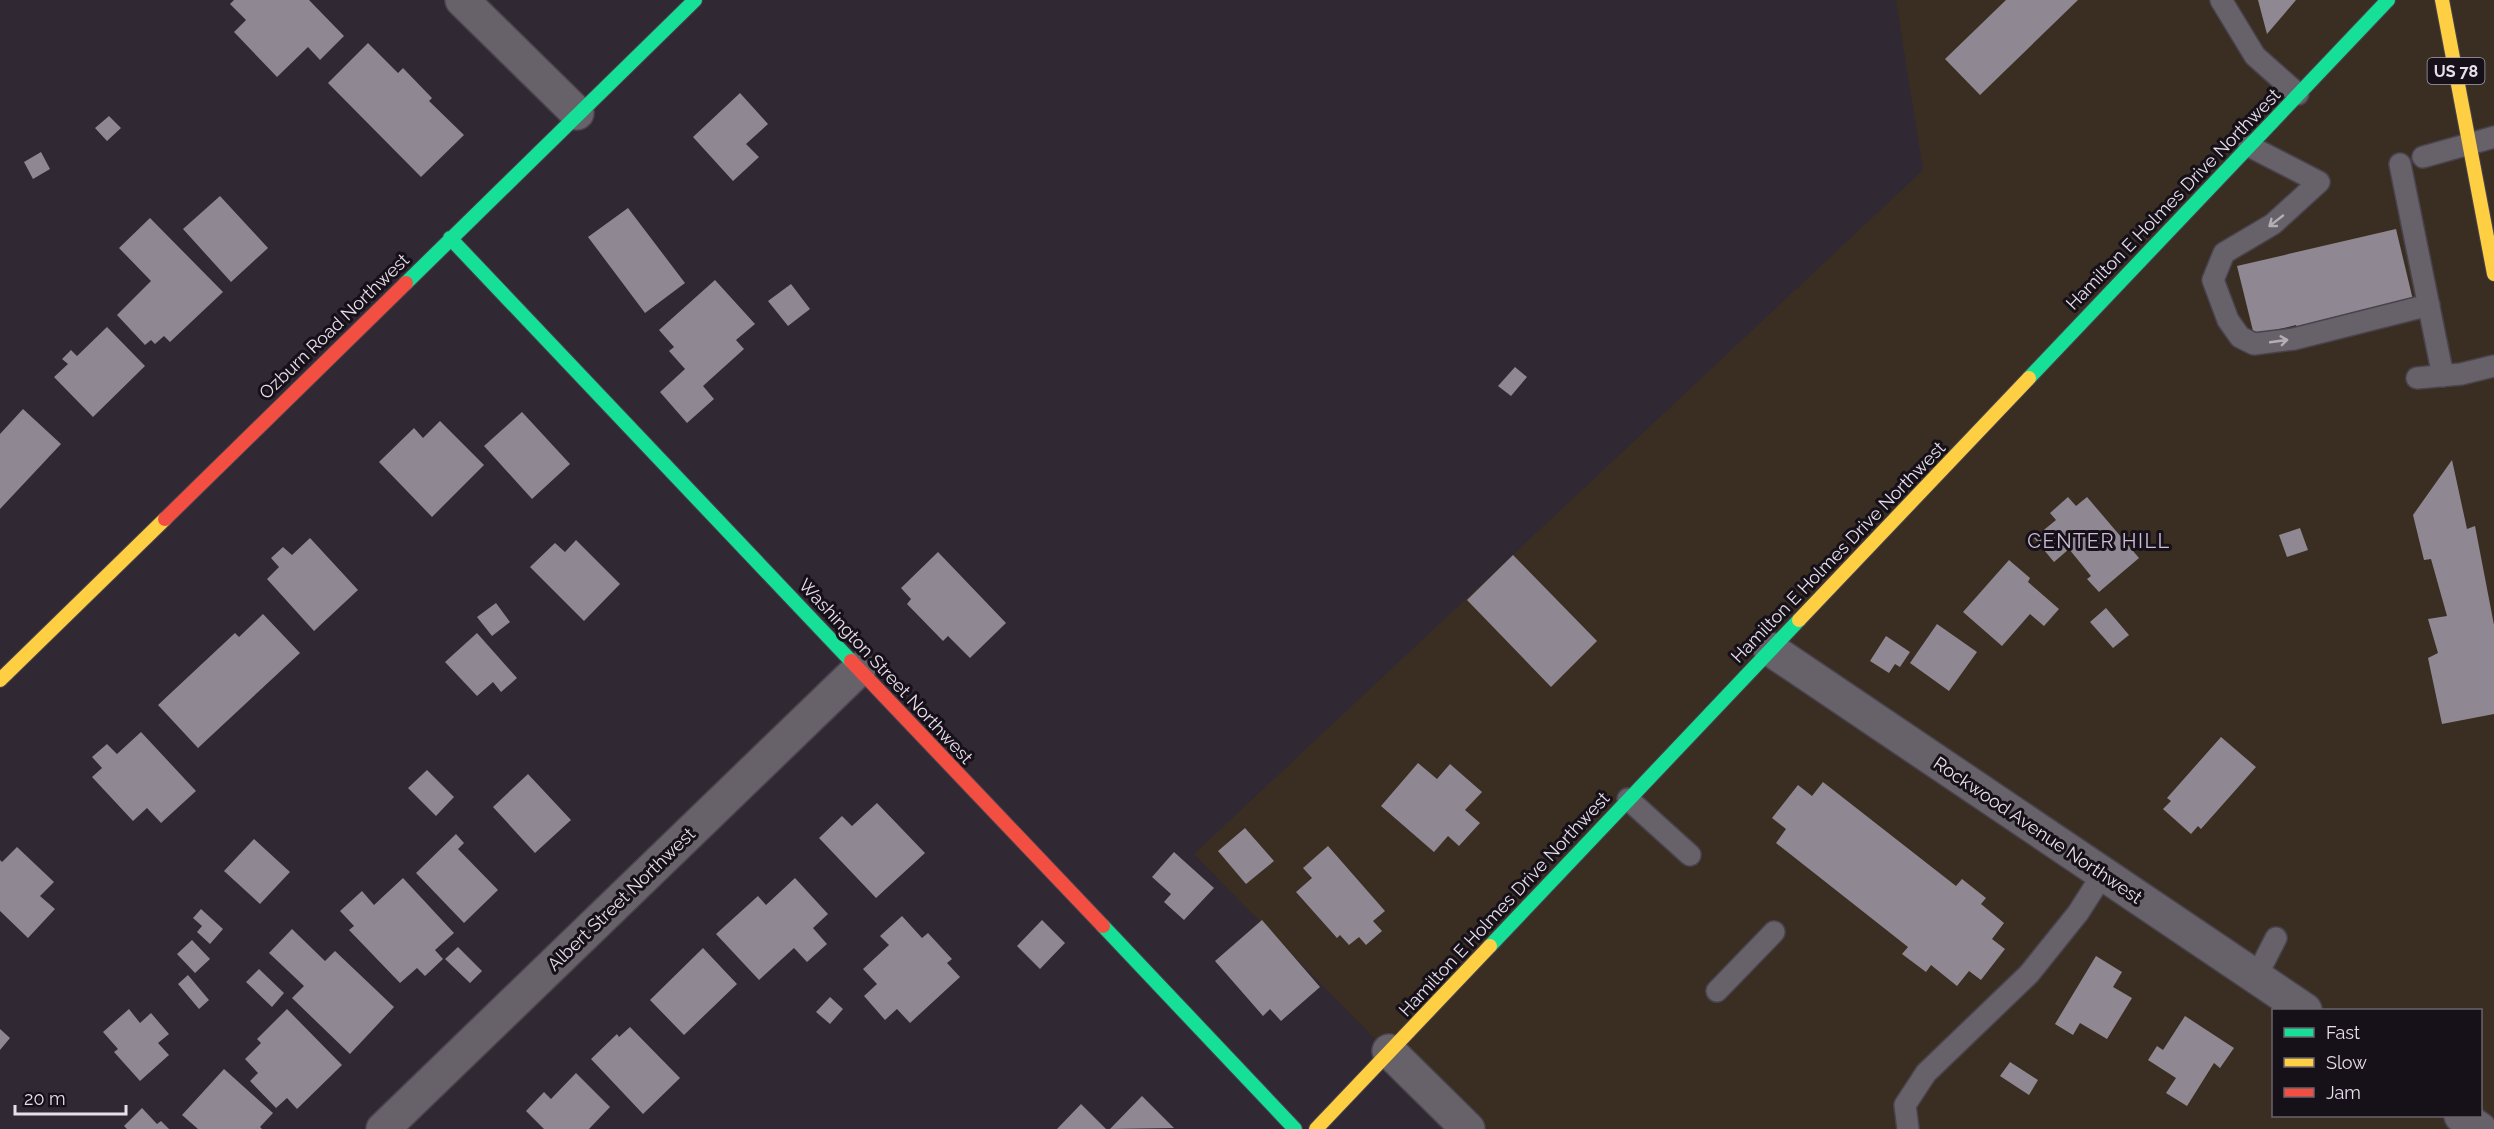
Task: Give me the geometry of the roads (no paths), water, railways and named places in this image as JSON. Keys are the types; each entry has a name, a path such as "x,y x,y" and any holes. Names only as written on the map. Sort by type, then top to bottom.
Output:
{"street":[{"path":"462,0 577,113"},
{"name":"Ozburn Road Northwest","path":"0,680 694,0"},
{"name":"US 78","path":"2442,0 2494,274"},
{"name":"Hamilton E Holmes Drive Northwest","path":"1316,1129 2298,94 2379,4"},
{"name":"Washington Street Northwest","path":"450,238 1295,1129"},
{"name":"Rockwood Avenue Northwest","path":"1770,649 2302,1009"},
{"name":"Albert Street Northwest","path":"382,1129 859,669"},
{"path":"1389,1051 1468,1129"},
{"path":"2462,1117 2480,1129"}],"lane":[{"path":"2221,0 2255,56 2298,94"},
{"path":"2423,157 2494,137"},
{"path":"2248,146 2319,182 2273,224 2224,253 2213,280 2228,320 2240,337 2254,344 2294,339 2429,305"},
{"path":"2400,164 2443,376"},
{"path":"2417,378 2443,376 2494,366"},
{"path":"1628,799 1690,855"},
{"path":"1908,1129 1905,1105 1926,1073 2029,974 2078,913 2103,874"},
{"path":"1717,991 1774,932"},
{"path":"2256,977 2276,938"}],"district":[{"name":"CENTER HILL","path":"2099,541"}]}
